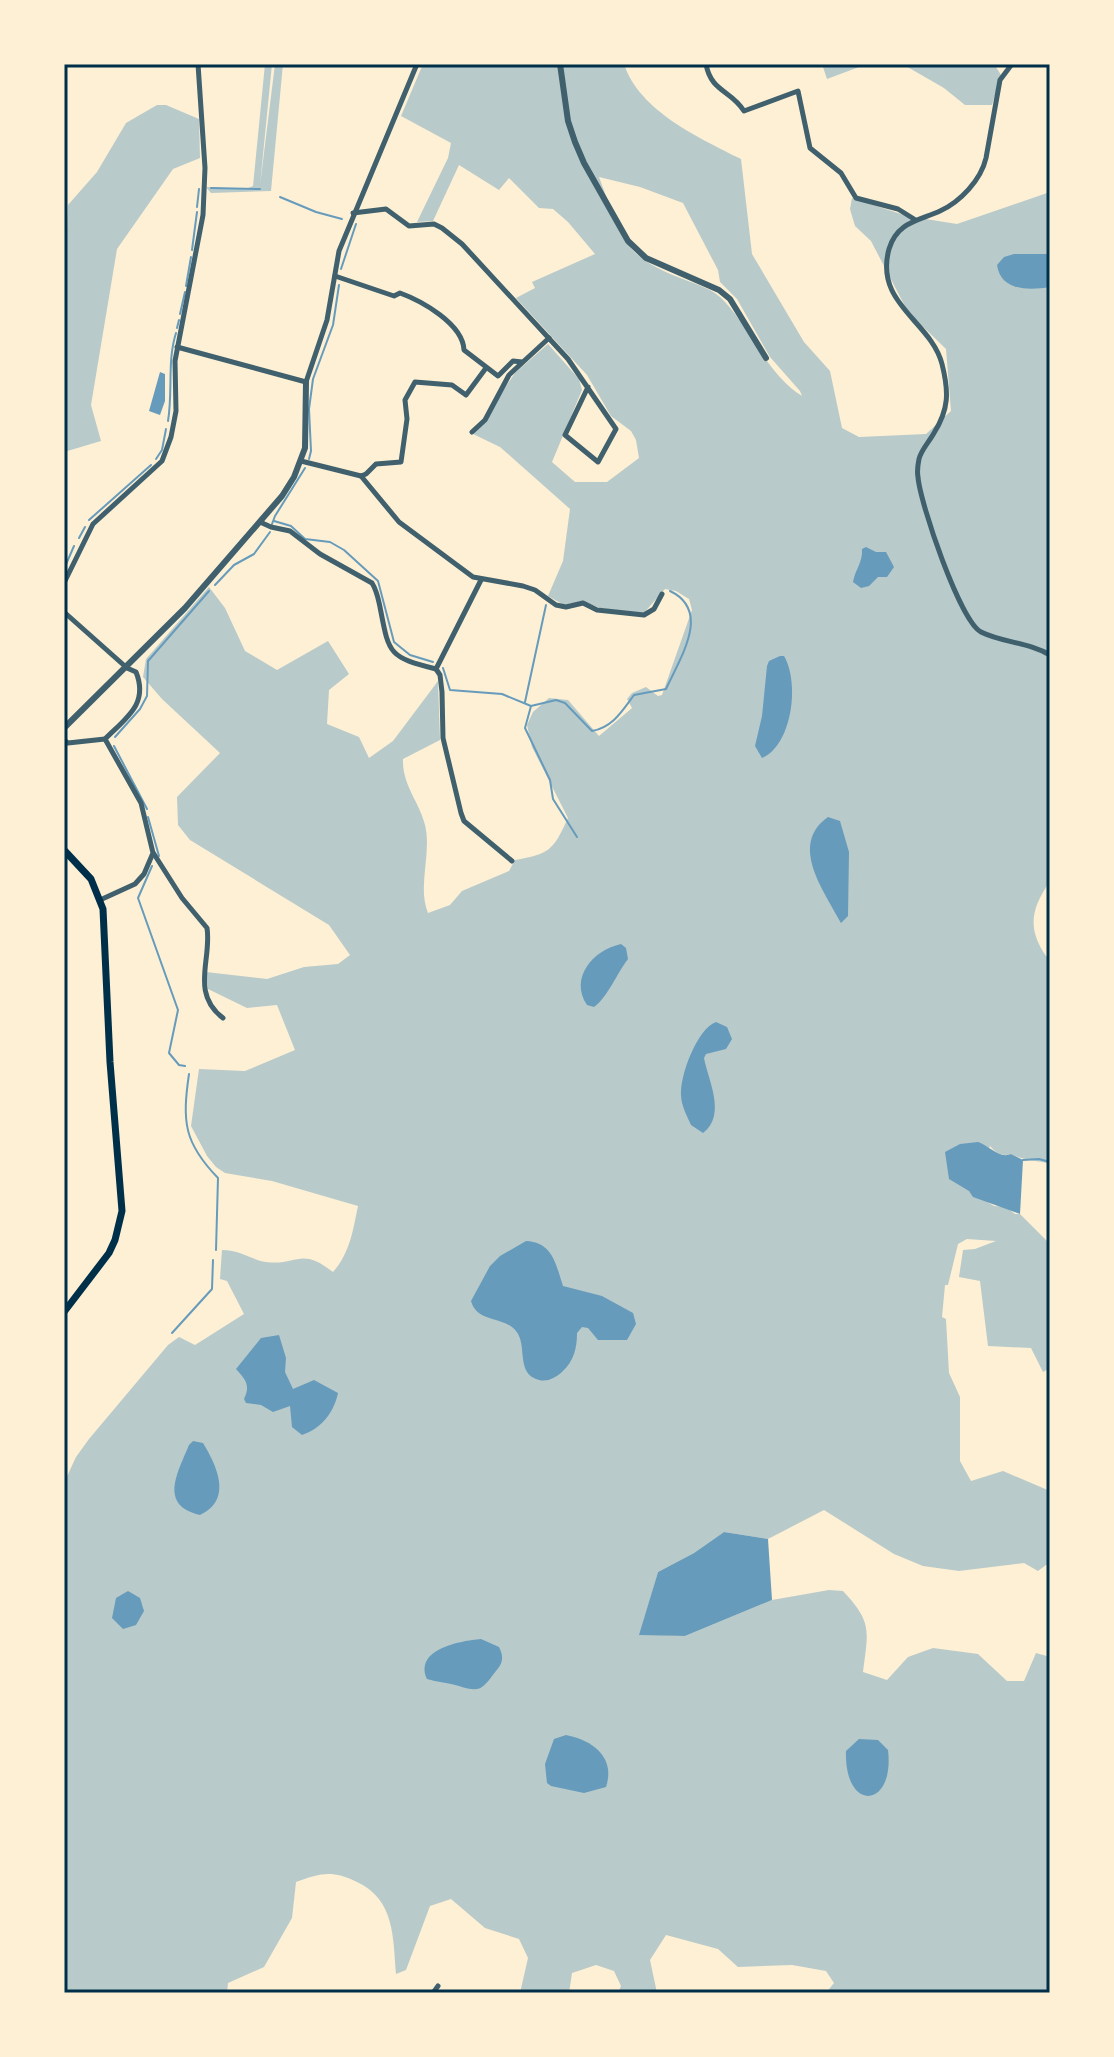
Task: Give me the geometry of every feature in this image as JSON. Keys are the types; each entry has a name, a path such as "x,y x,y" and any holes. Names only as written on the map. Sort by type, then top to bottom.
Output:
{"main road":[{"path":"64,850 91,879 103,909 110,1062 122,1211 109,1253 64,1312"}],"street":[{"path":"64,583 93,524 150,474 168,450 176,411 177,347 203,210 205,168 198,64"},
{"path":"64,728 127,668 219,571 282,496 301,461 305,448 306,382 327,320 339,251 417,64"},
{"path":"560,64 568,121 575,142 628,241 646,258 719,290 730,299 766,358"},
{"path":"706,64 714,85 734,99 744,111 798,91 808,142 814,153 841,173 856,198 898,209 914,219"},
{"path":"1012,64 1000,80 985,165 972,186 946,208 914,219 898,230 890,247 887,278 905,314 938,349 945,377 947,409 919,455 917,477 932,531 957,598 970,622 980,632 1050,655"},
{"path":"353,213 386,209 409,226 434,224 462,244 568,359 588,387 616,429 598,462 565,435 588,387"},
{"path":"335,276 394,296 400,293 420,300 440,314 464,340 464,350 498,376 513,361 522,362"},
{"path":"472,432 485,420 509,375 549,338"},
{"path":"177,347 306,382"},
{"path":"361,476 376,464 401,462 407,419 405,400 415,382 452,385 466,395 486,368"},
{"path":"301,461 361,476 399,522 465,572 481,580 523,586 535,590 556,605 566,607 583,603 597,610 644,615 654,609 662,594"},
{"path":"260,522 290,531 320,554 372,583 377,591 387,644 403,659 436,669 442,692 443,738 464,821 512,861"},
{"path":"436,669 481,580"},
{"path":"64,612 127,668 136,672 142,692 131,714 105,739 68,743 64,740"},
{"path":"105,739 141,803 153,853 182,898 206,926 208,931 203,962 207,998 211,1009 223,1018"},
{"path":"100,900 140,880 153,853"},
{"path":"433,1993 438,1986"}],"shaded area":[{"path":"265,64 272,64 260,185 275,64 283,64 271,191 211,193 206,187 259,190 248,188 253,186"},
{"path":"423,64 624,64 643,96 673,122 741,159 752,254 804,342 830,371 842,428 859,437 926,434 951,411 946,349 908,312 871,241 855,226 850,209 852,198 907,216 957,224 1050,192 1050,881 1035,910 1034,927 1040,946 1050,957 1050,1164 1011,1154 1002,1155 990,1146 969,1191 994,1206 1006,1207 1020,1214 1050,1244 1050,1368 1043,1372 1031,1348 988,1346 980,1281 959,1277 963,1250 996,1241 967,1239 958,1244 948,1285 945,1285 942,1317 946,1319 949,1373 960,1397 960,1461 971,1481 1003,1471 1050,1491 1050,1562 1038,1571 1024,1563 959,1571 923,1566 894,1554 824,1510 768,1539 724,1532 694,1553 658,1572 640,1634 685,1636 772,1600 829,1590 843,1591 864,1620 867,1637 863,1672 887,1680 908,1657 933,1648 978,1654 1007,1681 1024,1681 1036,1653 1050,1657 1050,1993 826,1993 834,1983 826,1971 792,1965 738,1967 718,1949 666,1935 650,1960 657,1993 618,1993 621,1986 614,1971 596,1965 572,1973 569,1993 520,1993 528,1958 519,1939 485,1928 451,1899 430,1906 406,1970 396,1974 390,1921 379,1899 357,1882 326,1874 296,1882 292,1918 264,1967 228,1983 227,1993 64,1993 64,1483 76,1457 89,1439 168,1345 179,1337 195,1345 244,1314 227,1281 220,1279 222,1250 266,1262 306,1258 333,1272 347,1249 358,1206 272,1181 225,1173 207,1156 191,1126 199,1069 245,1071 295,1050 277,1005 247,1008 208,989 206,972 267,979 304,967 338,964 350,955 329,925 190,840 178,825 177,797 220,753 143,677 146,659 209,587 225,608 245,651 277,670 328,641 349,674 329,690 327,724 359,737 369,758 393,741 438,681 440,740 403,759 405,777 427,836 424,892 428,913 450,905 462,891 509,871 515,860 543,853 554,844 563,829 568,818 532,747 527,725 533,712 549,698 568,700 599,736 632,708 627,699 632,693 646,687 658,696 662,695 692,610 689,599 665,589 643,614 600,608 582,601 564,605 548,596 563,561 570,509 500,447 473,434 515,373 548,344 579,379 582,390 552,462 575,482 607,482 639,458 631,431 611,416 587,375 516,298 535,288 532,282 595,254 568,222 553,209 539,208 509,178 499,190 459,165 433,221 417,222 448,158 451,143 401,116","holes":["599,177 640,187 683,203 718,270 720,282 737,299 770,357 802,396 779,377 721,298 646,261 625,241"]},
{"path":"822,64 867,64 827,79"},
{"path":"867,64 994,64 1001,75 992,105 965,105 944,88 904,65"},
{"path":"157,105 166,105 199,119 200,158 173,169 117,249 91,405 101,441 64,452 64,243 68,205 97,172 126,123"}],"water":[{"path":"1050,254 1050,287 1018,287 1004,280 997,265 1004,257"},
{"path":"160,372 165,374 165,401 160,415 149,411"},
{"path":"866,547 876,552 886,552 894,567 887,577 878,577 869,586 861,588 853,582 862,549"},
{"path":"784,656 792,682 790,712 780,740 762,758 755,746 762,716 767,666 769,661"},
{"path":"828,817 840,821 849,852 848,916 841,923 819,883 810,855 816,828"},
{"path":"621,944 626,948 628,959 599,1003 594,1007 587,1005 582,995 582,975 601,952"},
{"path":"716,1022 727,1027 732,1039 726,1049 706,1054 704,1058 715,1107 710,1126 703,1133 691,1125 682,1103 681,1086 696,1043"},
{"path":"978,1142 998,1153 1011,1154 1023,1160 1020,1214 973,1197 949,1179 945,1152 960,1144"},
{"path":"526,1241 535,1242 548,1250 563,1286 602,1296 633,1313 636,1324 627,1340 598,1340 588,1328 582,1327 577,1333 572,1359 562,1372 545,1380 532,1377 524,1366 516,1331 479,1313 471,1301 490,1266 500,1256"},
{"path":"279,1335 286,1358 285,1372 293,1389 314,1380 338,1393 334,1407 326,1418 302,1435 292,1427 290,1406 273,1412 261,1405 246,1403 246,1382 236,1369 261,1338"},
{"path":"193,1441 203,1443 219,1482 216,1501 200,1515 179,1504 175,1496 177,1476"},
{"path":"724,1532 768,1539 772,1600 685,1636 639,1635 658,1572 694,1553"},
{"path":"128,1591 140,1598 144,1611 136,1625 123,1629 112,1618 116,1598"},
{"path":"481,1639 499,1647 502,1657 500,1665 484,1686 472,1689 427,1679 427,1660 441,1648"},
{"path":"566,1735 585,1741 600,1752 608,1767 606,1787 584,1793 547,1783 545,1764 554,1739"},
{"path":"859,1739 878,1740 888,1750 884,1784 877,1793 869,1796 860,1793 853,1785 848,1771 846,1751"}],"waterway":[{"path":"211,188 260,189"},
{"path":"197,207 199,189"},
{"path":"280,197 342,219"},
{"path":"192,250 197,212"},
{"path":"341,269 356,224"},
{"path":"186,286 191,257"},
{"path":"309,459 309,409 313,379 333,325 339,285"},
{"path":"180,314 185,292"},
{"path":"177,328 179,320"},
{"path":"168,421 176,333"},
{"path":"156,459 162,450 166,429"},
{"path":"89,520 151,465"},
{"path":"272,524 305,468"},
{"path":"274,521 291,526 305,539 330,542 344,550 378,581 394,642 410,655 433,662"},
{"path":"79,538 85,527"},
{"path":"215,585 234,565 254,554 270,532"},
{"path":"64,569 74,546"},
{"path":"115,737 140,709 147,696 148,661 209,591"},
{"path":"443,668 450,690 502,694 531,706 556,700 565,703 592,731 599,729 616,718 634,695 666,689 684,650 691,623 689,610 670,591"},
{"path":"525,702 546,605"},
{"path":"531,706 525,728 550,780 553,799 577,837"},
{"path":"114,746 147,809"},
{"path":"148,817 159,856"},
{"path":"152,866 138,898 178,1010 169,1053 179,1065 185,1066"},
{"path":"189,1074 186,1106 188,1131 198,1154 218,1178 216,1250"},
{"path":"1023,1160 1050,1162"},
{"path":"172,1333 212,1289 213,1260"}]}
